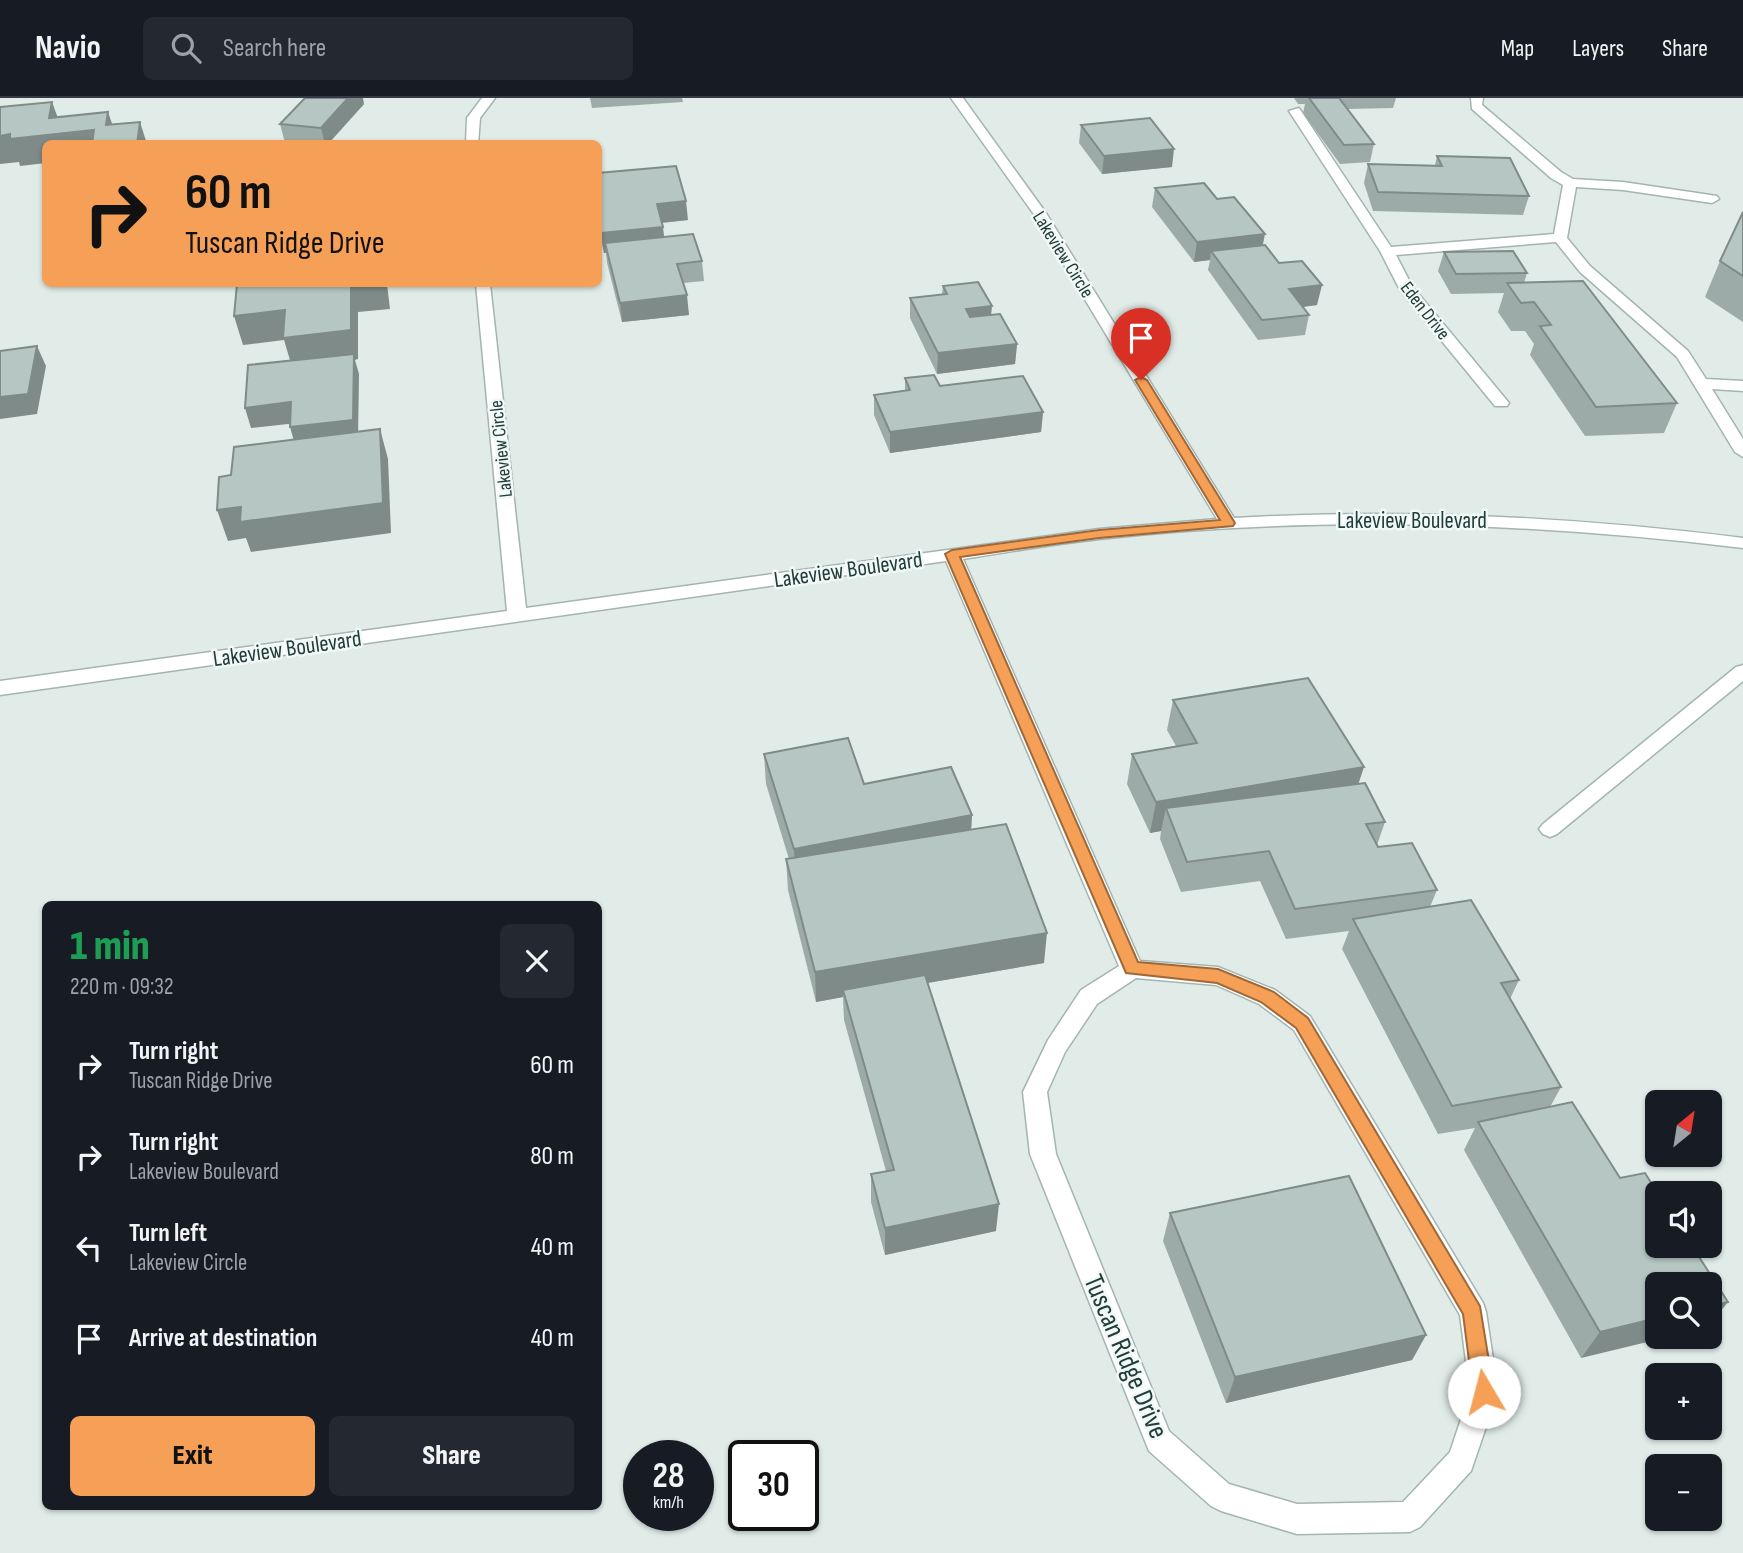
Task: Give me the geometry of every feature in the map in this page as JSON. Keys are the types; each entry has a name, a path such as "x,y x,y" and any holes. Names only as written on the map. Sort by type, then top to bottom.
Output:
{"street":[{"path":"472,140 471,119 477,107 489,98"},
{"name":"Lakeview Circle","path":"957,98 1039,213 1228,523"},
{"path":"1477,98 1476,106 1556,175 1570,183 1623,186 1712,199"},
{"path":"1294,111 1387,251"},
{"path":"1570,183 1560,238 1585,269 1683,354 1704,384 1743,452"},
{"name":"Eden Drive","path":"1502,402 1405,287 1387,251 1560,238"},
{"name":"Lakeview Circle","path":"484,287 517,615"},
{"path":"1704,384 1743,386"},
{"name":"Lakeview Boulevard","path":"0,688 1099,534 1228,523 1348,519 1495,521 1743,542"},
{"path":"952,554 1132,969"},
{"path":"1550,829 1743,671"},
{"name":"Tuscan Ridge Drive","path":"1132,969 1218,976 1267,997 1302,1023 1473,1312 1484,1392 1461,1461 1410,1517 1297,1519 1233,1500 1221,1496 1159,1441 1043,1154 1035,1092 1056,1047 1090,998 1132,969"}],"building":[{"path":"305,98 348,98 321,128 280,124"},
{"path":"1309,98 1339,98 1374,144 1344,145"},
{"path":"52,102 49,118 108,112 106,125 140,122 138,140 93,140 94,130 10,139 10,134 0,136 0,107"},
{"path":"1150,118 1174,149 1104,156 1081,125"},
{"path":"1437,156 1510,158 1529,196 1378,192 1368,164 1442,166"},
{"path":"676,166 686,201 657,204 663,227 602,233 602,173"},
{"path":"1204,183 1217,199 1234,197 1265,234 1197,242 1155,188"},
{"path":"1743,212 1743,276 1720,261"},
{"path":"693,234 702,261 677,264 687,295 620,303 605,243"},
{"path":"1265,245 1279,263 1302,261 1322,285 1289,289 1309,315 1262,320 1211,251"},
{"path":"1513,251 1527,273 1456,274 1444,252"},
{"path":"1583,281 1677,403 1596,407 1540,326 1551,325 1534,302 1521,303 1507,283"},
{"path":"978,282 992,306 966,309 970,317 1000,314 1017,344 938,353 910,298 947,294 943,286"},
{"path":"237,287 351,287 351,330 283,338 285,310 234,316"},
{"path":"37,346 28,394 0,397 0,351"},
{"path":"354,354 353,420 290,427 291,402 245,408 248,365"},
{"path":"934,375 940,386 1023,376 1043,412 890,432 874,395 910,390 905,378"},
{"path":"380,429 383,503 240,522 241,507 217,510 219,477 231,475 234,447"},
{"path":"1308,678 1364,767 1156,802 1132,754 1197,743 1173,700"},
{"path":"848,738 864,784 951,767 972,815 794,849 764,754"},
{"path":"1365,783 1385,822 1366,824 1378,847 1412,843 1437,890 1295,909 1269,851 1187,862 1166,808"},
{"path":"1006,824 1047,933 815,972 786,859"},
{"path":"1471,900 1519,980 1501,983 1561,1087 1452,1106 1353,919"},
{"path":"925,975 999,1204 885,1228 871,1174 894,1170 843,990"},
{"path":"1572,1102 1620,1178 1645,1173 1650,1181 1645,1181 1645,1258 1700,1258 1709,1272 1645,1272 1645,1321 1600,1332 1478,1122"},
{"path":"1349,1176 1426,1335 1235,1377 1170,1213"},
{"path":"1722,1293 1728,1302 1722,1303"}],"route":[{"path":"1141,380 1228,523 1099,534 952,554 1132,969 1218,976 1267,997 1302,1023 1473,1312 1484,1392"}]}
